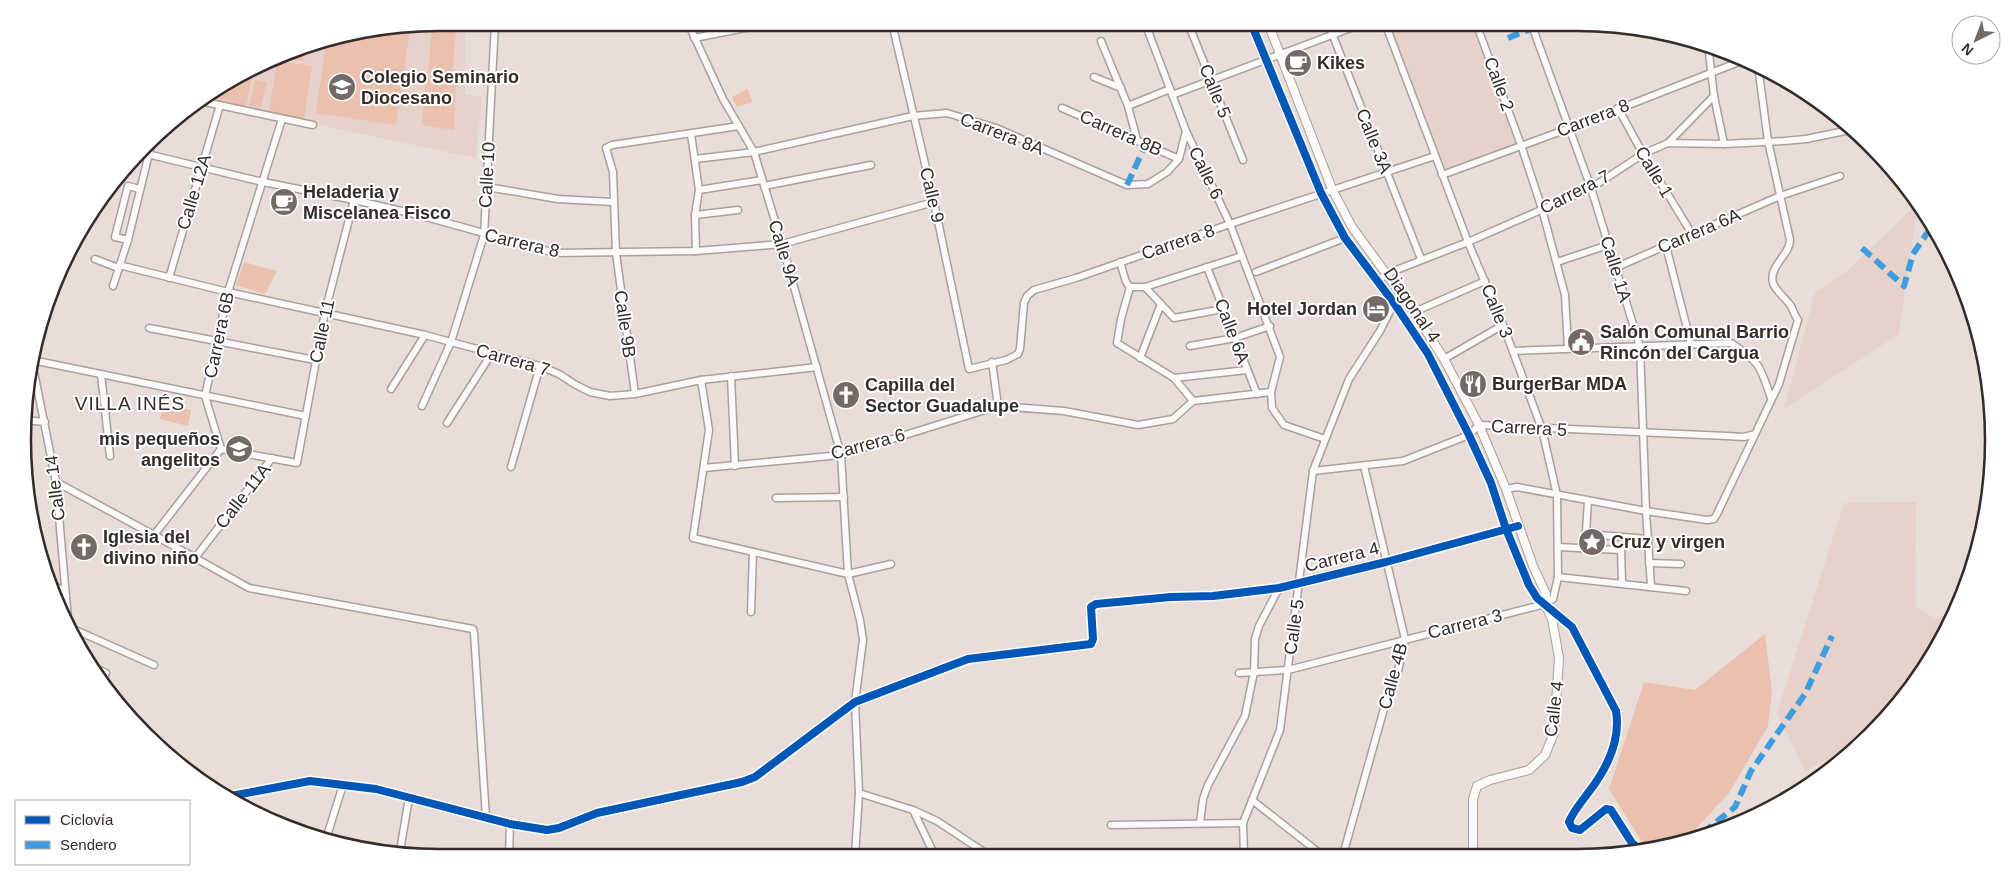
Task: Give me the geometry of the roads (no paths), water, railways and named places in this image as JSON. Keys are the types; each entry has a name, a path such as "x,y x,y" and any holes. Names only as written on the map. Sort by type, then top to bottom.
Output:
{"street":[{"name":"Calle 10","path":"422,406 451,342 484,234 495,31"},
{"name":"Calle 9A","path":"691,31 723,99 754,152 782,244 841,455 848,574 860,620 863,640 855,702 859,793 855,849"},
{"path":"694,38 728,31"},
{"name":"Calle 9","path":"894,31 934,202 969,369"},
{"name":"Calle 6","path":"1148,31 1186,131 1230,224 1270,326 1280,357 1270,392 1272,408 1284,425 1325,439"},
{"name":"Calle 5","path":"1192,31 1243,160"},
{"name":"Diagonal 4","path":"1254,31 1321,193 1346,238 1394,303 1428,354 1491,483 1506,529 1529,585 1537,598 1545,604"},
{"name":"Diagonal 4","path":"1272,31 1332,189 1352,227 1402,294 1444,359 1479,425 1506,489 1518,526 1546,594 1545,604"},
{"name":"Calle 3A","path":"1331,31 1421,259"},
{"path":"1128,106 1211,81 1342,31"},
{"name":"Calle 3","path":"1388,31 1442,175 1513,350 1542,429 1558,494 1558,577 1553,599 1545,604"},
{"name":"Calle 2","path":"1479,31 1521,145"},
{"name":"Calle 1A","path":"1534,31 1591,188 1608,245 1617,267 1640,347 1646,511 1651,586"},
{"path":"1100,41 1128,106 1137,140"},
{"path":"1709,54 1714,96 1724,144"},
{"name":"Carrera 8","path":"1442,175 1736,64"},
{"path":"1506,489 1517,487 1646,511 1714,519 1779,384 1798,320 1790,305 1777,292 1772,279 1776,267 1790,247 1790,234 1768,140 1759,74"},
{"path":"1094,77 1121,88"},
{"path":"1668,143 1714,96"},
{"path":"209,103 313,125"},
{"name":"Calle 12A","path":"169,278 220,105"},
{"name":"Carrera 8B","path":"1062,108 1179,159"},
{"name":"Calle 1","path":"1618,108 1642,154 1692,234"},
{"name":"Carrera 8A","path":"695,159 754,152 914,116 947,113 996,128 1127,185 1148,184 1168,172 1179,159"},
{"name":"Carrera 6B","path":"221,449 205,396 228,292 282,119"},
{"path":"696,251 695,215 700,190 691,134 739,126"},
{"path":"1179,159 1186,131"},
{"name":"Carrera 7","path":"1378,281 1386,274 1468,242 1591,188 1642,154 1668,143 1724,144 1806,139 1844,131"},
{"name":"Calle 9B","path":"635,394 616,253 613,172 606,148 612,145 691,134"},
{"path":"1521,145 1542,209 1565,294 1568,348"},
{"name":"Carrera 8","path":"148,154 263,182 419,215 555,253 696,251 782,244 934,202"},
{"name":"Carrera 8","path":"969,369 1014,357 1018,354 1024,303 1027,296 1034,290 1435,156"},
{"path":"113,286 128,240 146,157"},
{"path":"700,190 763,183 871,165"},
{"name":"Carrera 6A","path":"1617,267 1780,196 1840,176"},
{"path":"128,240 115,237 128,186 140,189"},
{"path":"486,187 558,199 613,202"},
{"name":"Calle 11","path":"272,458 297,463 325,312 354,200"},
{"path":"695,215 738,210"},
{"path":"1256,272 1346,238"},
{"path":"1557,262 1608,245"},
{"path":"1666,246 1691,344"},
{"path":"1130,287 1145,287 1242,256"},
{"name":"Carrera 7","path":"95,259 119,267 425,335 540,366 559,374 590,392 610,396 635,394 701,380 817,367"},
{"path":"1120,262 1126,282 1130,287"},
{"name":"Calle 6A","path":"1207,267 1256,394"},
{"path":"1414,312 1485,281"},
{"path":"1130,287 1120,326 1119,345 1174,378 1193,401"},
{"path":"1145,287 1174,318 1223,309"},
{"name":"Calle 5","path":"1244,849 1243,823 1279,735 1314,471 1349,379 1380,331 1394,303 1402,294"},
{"path":"1140,358 1161,304"},
{"path":"1444,359 1503,325"},
{"path":"1190,346 1235,338 1270,326"},
{"path":"149,328 315,360"},
{"path":"391,389 425,335"},
{"path":"1513,350 1731,343 1760,366 1771,398"},
{"path":"447,423 492,353"},
{"path":"39,360 306,416"},
{"path":"992,362 998,406 1064,411 1138,425 1173,419 1193,401 1270,392"},
{"path":"511,467 540,366"},
{"path":"1174,378 1247,370"},
{"path":"101,374 110,456"},
{"path":"731,376 735,466"},
{"name":"Calle 14","path":"36,379 56,482 66,605"},
{"path":"701,380 709,430 693,538 848,574 891,564"},
{"name":"Carrera 6","path":"704,468 841,455 998,406"},
{"path":"32,421 45,422"},
{"name":"Carrera 5","path":"1314,471 1404,461 1469,435 1479,425 1744,437 1755,434"},
{"path":"154,534 221,449 272,458"},
{"name":"Calle 11A","path":"195,558 272,458"},
{"name":"Calle 4B","path":"1345,849 1387,698 1398,671 1405,639 1364,466"},
{"path":"56,482 154,534 249,588 271,594 472,629 474,633 486,818"},
{"path":"776,498 844,497"},
{"path":"1585,548 1588,501"},
{"name":"Carrera 4","path":"855,702 968,659 1091,644 1094,639 1091,607 1094,605 1213,596 1279,588 1386,562 1518,526"},
{"path":"1586,534 1648,539"},
{"path":"1558,547 1621,550 1622,582"},
{"path":"752,612 753,552"},
{"path":"1649,563 1681,564"},
{"path":"1558,577 1622,582 1686,591"},
{"path":"59,588 64,591"},
{"path":"1200,823 1203,799 1208,785 1245,716 1254,672 1255,639 1259,626 1279,588"},
{"path":"1545,604 1568,622 1578,636 1616,711 1618,719 1614,748 1598,779 1573,811 1569,822 1572,828 1580,830 1606,810 1611,810 1634,844"},
{"name":"Carrera 3","path":"1239,673 1288,670 1545,604"},
{"name":"Calle 4","path":"1472,849 1473,799 1477,786 1490,780 1529,770 1545,755 1554,733 1559,658 1552,619 1545,604"},
{"path":"79,632 154,665"},
{"path":"237,795 310,781 376,789 510,824 547,830 559,828 597,813 755,778 855,702"},
{"path":"328,833 343,785"},
{"path":"859,793 913,810 937,821 979,849"},
{"path":"401,847 408,798"},
{"path":"1252,800 1314,849"},
{"path":"913,810 932,849"},
{"path":"1110,826 1243,823"},
{"path":"509,849 510,824"}],"place":[{"name":"Kikes","path":"1298,63"},
{"name":"Colegio Seminario Diocesano","path":"342,87"},
{"name":"Heladeria y Miscelanea Fisco","path":"284,202"},
{"name":"Hotel Jordan","path":"1376,309"},
{"name":"Salón Comunal Barrio Rincón del Cargua","path":"1581,342"},
{"name":"BurgerBar MDA","path":"1473,384"},
{"name":"Capilla del Sector Guadalupe","path":"846,395"},
{"name":"mis pequeños angelitos","path":"239,449"},
{"name":"Cruz y virgen","path":"1592,542"},
{"name":"Iglesia del divino niño","path":"84,547"}],"district":[{"name":"VILLA INÉS","path":"130,403"}]}
